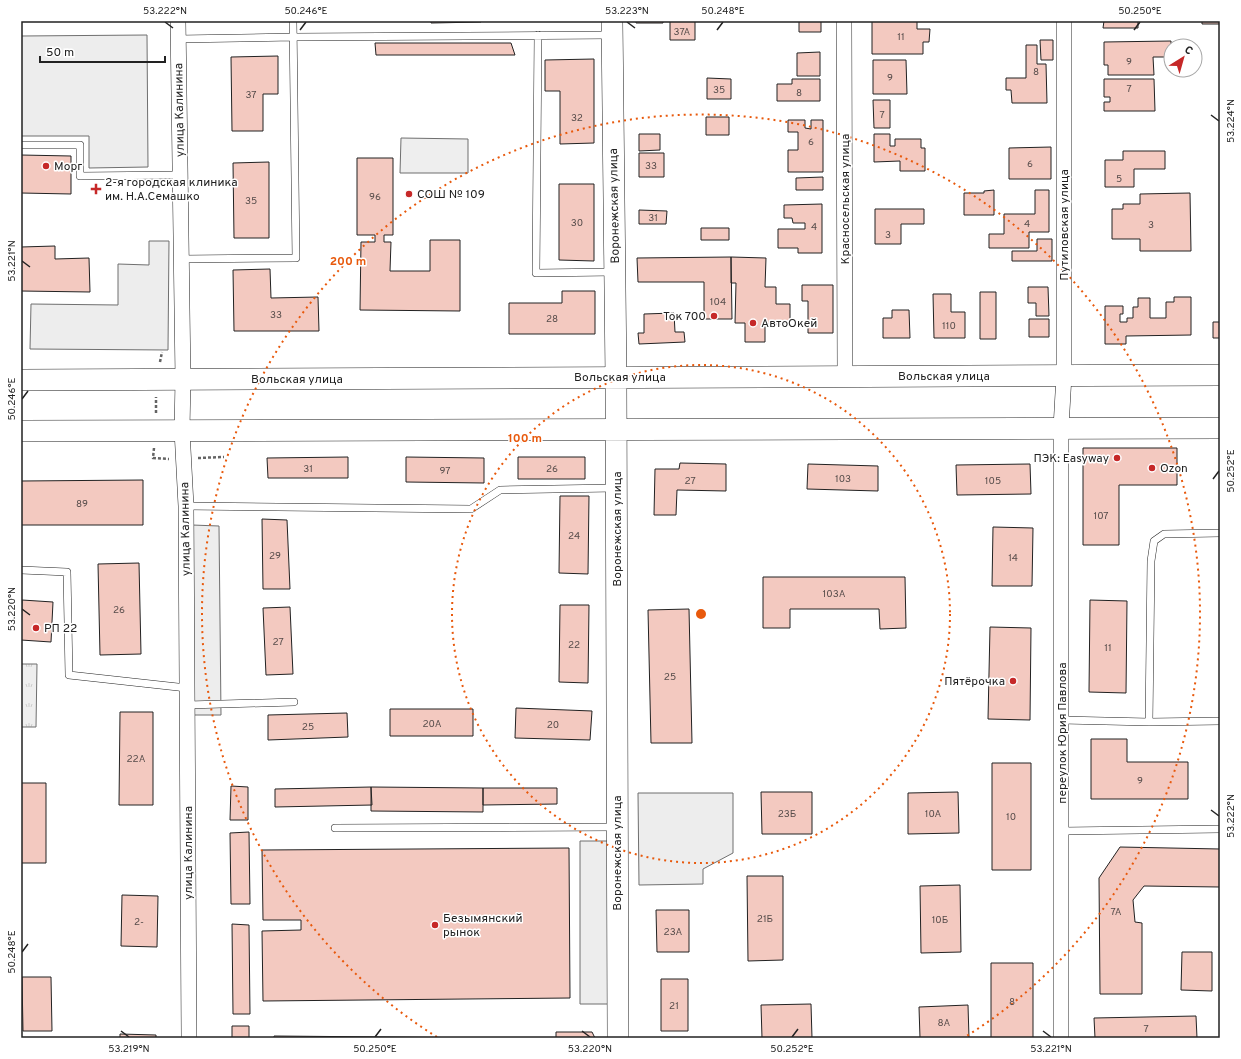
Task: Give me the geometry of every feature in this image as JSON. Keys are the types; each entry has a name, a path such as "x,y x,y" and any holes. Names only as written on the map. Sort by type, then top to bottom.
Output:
{"main road":[{"name":"Воронежская улица","path":"612,28 617,488 618,1038"},
{"name":"Вольская улица","path":"21,380 1220,375"},
{"path":"21,431 1220,428"}],"street":[{"name":"улица Калинина","path":"178,21 183,379 182,430 186,506 189,1038"},
{"name":"Красносельская улица","path":"844,21 845,376"},
{"name":"Путиловская улица","path":"1061,428 1064,375 1064,21"},
{"name":"переулок Юрия Павлова","path":"1061,428 1061,1038"}],"lane":[{"path":"181,259 296,258 294,21"},
{"path":"178,39 294,36 538,35 612,28"},
{"path":"538,35 536,273 615,272"},
{"path":"21,144 80,145 80,176 180,175"},
{"path":"186,506 471,509 500,490 617,488"},
{"path":"1149,722 1151,561 1154,541 1164,534 1220,533"},
{"path":"21,570 67,572 69,675 187,688"},
{"path":"188,705 294,702"},
{"path":"1062,720 1149,722 1220,721"},
{"path":"335,828 617,827"},
{"path":"1062,831 1220,829"}],"green space":[{"path":"401,138 468,139 468,173 400,173"},
{"path":"21,664 37,664 36,727 21,727"}],"shaded area":[{"path":"147,35 148,167 89,168 89,136 21,136 21,36"},
{"path":"149,241 169,241 168,350 30,349 31,304 118,305 118,264 149,265"},
{"path":"192,525 219,526 221,715 194,715"},
{"path":"638,793 733,793 733,853 703,869 703,884 639,885"},
{"path":"580,841 610,841 610,1004 580,1004"}],"building":[{"path":"431,21 481,21 481,22 431,23"},
{"path":"636,21 663,21 663,23 636,23"},
{"path":"670,21 695,21 695,40 670,40"},
{"path":"799,21 821,21 821,32 799,32"},
{"path":"872,21 917,21 917,29 930,29 929,42 923,42 923,54 872,54"},
{"path":"1104,21 1138,21 1138,28 1103,28"},
{"path":"1202,21 1220,21 1220,24 1202,24"},
{"path":"1040,40 1053,40 1053,60 1041,60"},
{"path":"1163,41 1163,57 1153,57 1154,75 1108,75 1108,65 1104,65 1104,42"},
{"path":"375,43 511,43 515,55 376,55"},
{"path":"1026,45 1037,45 1037,64 1046,64 1047,103 1012,103 1011,90 1006,90 1006,78 1026,78"},
{"path":"820,52 820,76 797,76 797,53"},
{"path":"278,56 278,94 263,94 263,131 232,131 231,57"},
{"path":"594,59 594,143 560,144 560,91 545,91 545,60"},
{"path":"873,60 906,60 907,94 873,94"},
{"path":"707,78 731,79 731,99 707,99"},
{"path":"792,79 820,79 820,101 777,101 777,84 792,84"},
{"path":"1104,79 1154,79 1155,111 1104,111 1104,102 1110,102 1110,97 1104,97"},
{"path":"873,100 890,100 890,128 874,128"},
{"path":"706,117 729,117 729,135 706,135"},
{"path":"788,120 805,120 805,128 811,129 811,120 823,120 823,172 788,172 788,150 798,150 798,132 788,132"},
{"path":"639,134 660,134 660,150 639,151"},
{"path":"874,134 890,134 890,146 895,146 895,139 921,139 921,148 925,148 925,171 900,171 900,161 874,162"},
{"path":"1051,147 1051,179 1009,179 1009,148"},
{"path":"1123,151 1165,151 1165,169 1134,169 1134,187 1105,187 1105,160 1123,160"},
{"path":"639,153 664,153 664,177 639,177"},
{"name":"Морг","path":"21,155 71,156 71,194 21,193"},
{"path":"357,158 393,158 393,235 384,235 384,242 391,242 390,271 430,271 430,240 460,240 460,311 360,310 361,242 375,242 375,235 357,235"},
{"path":"269,162 269,238 234,238 233,163"},
{"path":"823,177 823,190 796,190 796,178"},
{"path":"559,184 594,184 594,261 559,260"},
{"path":"994,190 994,215 964,215 964,193 984,193 984,191"},
{"path":"1035,190 1049,190 1049,232 1029,232 1029,248 989,248 989,234 1004,234 1004,214 1035,214"},
{"path":"1190,193 1191,251 1140,251 1140,239 1112,239 1112,209 1123,209 1123,204 1140,204 1140,194"},
{"path":"822,204 822,253 798,253 798,248 778,248 778,229 805,229 805,223 793,223 792,218 784,218 784,205"},
{"path":"875,209 924,209 924,224 901,224 901,244 875,244"},
{"path":"639,210 667,211 666,224 639,224"},
{"path":"701,228 729,228 729,240 701,240"},
{"path":"1037,239 1052,239 1052,261 1012,261 1012,251 1037,251"},
{"path":"55,246 55,259 89,258 90,292 21,291 21,247"},
{"path":"731,257 732,319 704,319 704,282 638,282 637,258"},
{"path":"731,257 766,258 765,287 776,287 776,304 790,304 790,324 765,324 765,342 745,342 745,323 735,323 736,283 731,283"},
{"path":"270,269 271,298 318,297 319,331 234,331 233,270"},
{"path":"802,285 833,285 833,333 808,333 808,301 802,301"},
{"path":"1028,287 1048,287 1049,316 1036,316 1036,303 1028,303"},
{"path":"562,291 595,291 595,334 509,334 509,303 562,303"},
{"path":"980,292 996,292 996,339 980,339"},
{"path":"933,294 951,294 951,312 965,312 965,338 934,338"},
{"path":"1174,297 1191,297 1191,335 1126,336 1126,344 1105,344 1105,306 1123,306 1123,314 1120,314 1120,322 1127,322 1127,318 1133,318 1133,307 1138,307 1138,298 1150,298 1150,318 1166,318 1166,302 1174,302"},
{"path":"892,310 909,310 910,338 883,338 883,318 892,318"},
{"path":"674,313 675,332 684,332 685,342 639,344 638,333 644,333 644,314"},
{"path":"1029,319 1049,319 1049,337 1029,337"},
{"path":"1213,322 1220,322 1220,338 1213,338"},
{"path":"1083,448 1177,448 1177,485 1119,485 1119,545 1083,545"},
{"path":"348,457 348,478 268,478 267,458"},
{"path":"406,457 484,458 484,483 406,482"},
{"path":"518,457 585,457 585,479 518,479"},
{"path":"680,463 726,464 726,491 677,490 676,515 654,515 655,469 679,469"},
{"path":"808,464 878,466 878,491 807,489"},
{"path":"1030,464 1031,494 957,495 956,465"},
{"path":"143,480 143,525 21,525 21,481"},
{"path":"560,496 589,496 588,574 559,573"},
{"path":"262,519 287,520 290,589 263,589"},
{"path":"993,527 1033,528 1032,586 992,586"},
{"path":"139,563 141,654 100,655 98,564"},
{"path":"763,577 905,577 906,628 880,629 879,609 790,609 790,628 763,628"},
{"name":"РП 22","path":"22,600 53,602 51,642 21,640"},
{"path":"1090,600 1127,601 1126,693 1089,692"},
{"path":"560,605 589,605 588,683 559,682"},
{"path":"290,607 293,674 266,675 263,608"},
{"path":"689,609 692,743 651,743 648,610"},
{"path":"990,627 1031,628 1030,720 988,719"},
{"path":"516,708 592,711 590,740 515,738"},
{"path":"390,709 473,709 473,736 390,736"},
{"path":"120,712 153,712 153,805 119,805"},
{"path":"347,713 348,737 268,740 268,715"},
{"path":"1091,739 1127,739 1127,762 1188,762 1188,799 1091,799"},
{"path":"992,763 1031,763 1031,870 992,870"},
{"path":"21,783 46,783 46,863 21,863"},
{"path":"231,786 248,787 248,820 230,820"},
{"path":"371,787 372,805 275,807 275,789"},
{"path":"371,787 483,788 483,812 371,811"},
{"path":"483,788 557,788 557,804 483,805"},
{"path":"761,792 812,792 812,834 762,834"},
{"path":"958,792 959,833 908,834 908,793"},
{"path":"249,832 250,904 231,904 230,833"},
{"path":"1120,847 1220,849 1220,887 1144,886 1133,900 1135,922 1142,923 1142,994 1100,994 1099,878"},
{"name":"Безымянский рынок","path":"569,848 570,998 263,1001 262,931 301,930 301,920 263,920 262,850"},
{"path":"747,876 783,876 783,960 748,961"},
{"path":"960,885 961,952 921,953 920,886"},
{"path":"122,895 158,896 157,947 121,946"},
{"path":"656,910 689,910 689,952 657,952"},
{"path":"232,924 249,925 250,1014 233,1014"},
{"path":"1182,952 1212,952 1212,991 1181,990"},
{"path":"991,963 1033,963 1033,1038 991,1038"},
{"path":"22,977 51,977 52,1031 23,1031"},
{"path":"661,979 688,979 688,1031 661,1031"},
{"path":"811,1004 812,1038 762,1038 761,1005"},
{"path":"968,1005 969,1038 920,1038 919,1007"},
{"path":"1196,1016 1197,1038 1095,1038 1094,1018"},
{"path":"232,1026 249,1026 249,1038 232,1038"},
{"path":"556,1032 592,1032 595,1038 556,1038"},
{"path":"120,1034 156,1035 156,1038 120,1038"},
{"path":"274,1036 498,1038 274,1038"}],"place":[{"name":"Морг","path":"46,166"},
{"name":"2-я городская клиника им. Н.А.Семашко","path":"96,189"},
{"name":"СОШ № 109","path":"409,194"},
{"name":"Ток 700","path":"714,316"},
{"name":"АвтоОкей","path":"753,323"},
{"name":"ПЭК: Easyway","path":"1117,458"},
{"name":"Ozon","path":"1152,468"},
{"name":"РП 22","path":"36,628"},
{"name":"Пятёрочка","path":"1013,681"},
{"name":"Безымянский рынок","path":"435,925"}]}
